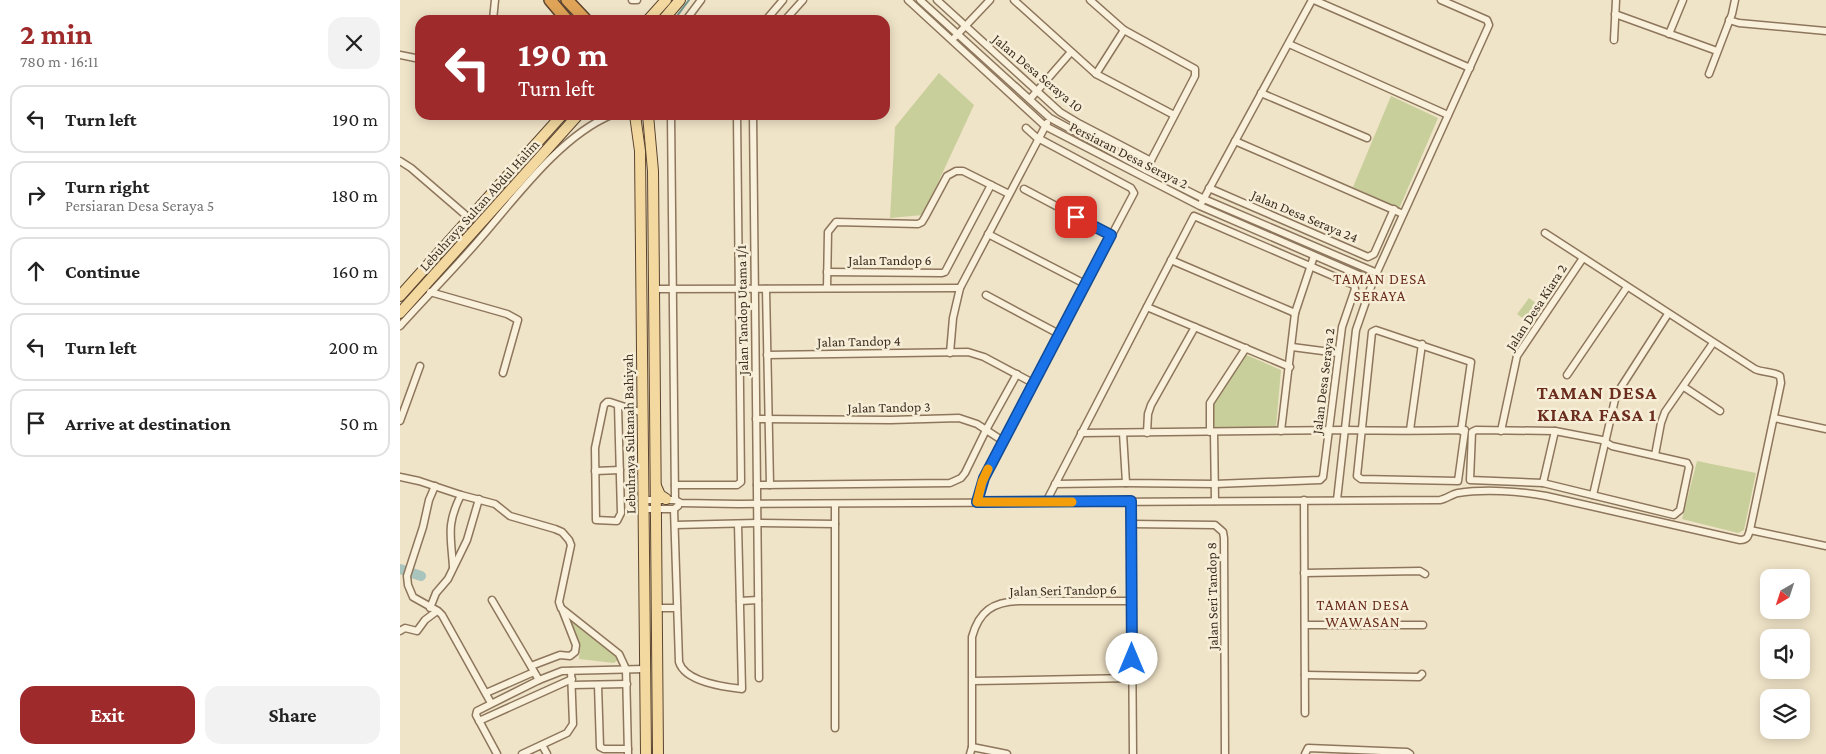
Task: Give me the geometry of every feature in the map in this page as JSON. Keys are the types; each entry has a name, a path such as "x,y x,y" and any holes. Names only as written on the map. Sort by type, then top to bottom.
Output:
{"highway":[{"path":"550,0 563,15"},
{"path":"567,0 581,15"}],"main road":[{"path":"652,15 666,0"},
{"path":"667,15 680,0"},
{"name":"Lebuhraya Sultan Abdul Halim","path":"400,296 557,120"},
{"name":"Lebuhraya Sultan Abdul Halim","path":"400,313 574,120"},
{"name":"Lebuhraya Sultanah Bahiyah","path":"636,120 640,151 646,754"},
{"name":"Lebuhraya Sultanah Bahiyah","path":"649,120 653,171 656,485 666,506 657,608 658,754"}],"street":[{"path":"494,15 495,0"},
{"path":"632,0 637,0"},
{"path":"690,15 701,0"},
{"path":"770,15 783,0"},
{"path":"790,15 803,0"},
{"name":"Persiaran Desa Seraya 2","path":"908,0 1045,126 1200,206 1373,281"},
{"name":"Persiaran Desa Seraya 2","path":"920,0 1050,118 1204,199 1377,273"},
{"name":"Jalan Desa Seraya 10","path":"937,0 1037,91 1070,118 1151,161"},
{"path":"953,40 990,0"},
{"path":"1014,0 1096,74 1174,116"},
{"path":"1090,0 1124,30 1195,69 1195,76 1146,170"},
{"path":"1200,206 1313,0 1470,68"},
{"path":"1337,500 1356,330 1373,281 1489,25 1487,20 1441,0"},
{"path":"1614,40 1616,0"},
{"path":"1669,34 1683,0"},
{"path":"1709,74 1730,20 1734,0"},
{"path":"1616,14 1717,51"},
{"path":"1730,20 1739,23 1826,31"},
{"path":"1096,74 1124,30"},
{"path":"1289,44 1448,115"},
{"path":"1030,99 1071,52"},
{"path":"400,55 415,58"},
{"path":"1261,94 1367,138"},
{"path":"950,353 953,318 960,288 1050,118"},
{"path":"400,326 546,164 585,129 602,120"},
{"path":"671,120 675,485 666,506 675,525 679,662 680,668 688,674 707,682 742,690 738,524"},
{"path":"675,485 737,485 741,482 737,120"},
{"name":"Jalan Tandop Utama 1/1","path":"753,120 753,289 759,678"},
{"path":"977,502 984,478 1134,193 1133,190 1038,138 1026,128"},
{"path":"1236,141 1403,214"},
{"path":"400,161 411,168 469,218"},
{"path":"827,288 828,232 836,222 918,224 922,222 947,176 956,171 963,171 1009,194"},
{"name":"Jalan Tandop 6","path":"827,272 942,273 948,269 991,185"},
{"name":"Jalan Desa Seraya 24","path":"1209,188 1368,257 1374,254 1394,210"},
{"path":"1024,190 1111,235"},
{"path":"1046,502 1194,216 1311,265"},
{"path":"644,505 1440,500 1455,494 1464,493 1514,492 1546,496 1740,540 1747,538 1774,418 1781,382 1780,376 1775,373 1765,373 1755,369 1545,233"},
{"path":"988,234 1085,284"},
{"path":"1281,431 1295,313 1314,256"},
{"name":"Jalan Desa Kiara 2","path":"1501,430 1518,356 1583,258"},
{"path":"1171,260 1295,313"},
{"name":"Jalan Desa Seraya 2","path":"1215,484 1320,480 1323,477 1338,353 1344,317 1354,285 1311,265"},
{"path":"942,273 942,287"},
{"path":"1567,375 1627,287"},
{"path":"654,289 960,288"},
{"path":"766,289 770,485"},
{"path":"430,292 507,314 518,320 503,373"},
{"path":"986,295 1059,334"},
{"path":"1147,307 1290,367"},
{"path":"1593,495 1616,395 1668,314"},
{"path":"1148,432 1148,414 1151,406 1195,327"},
{"path":"1081,433 1345,430 1361,430 1410,430 1461,430 1465,430 1459,479 1455,482 1358,478 1361,430 1373,331 1376,330 1469,360 1472,364 1461,430"},
{"path":"1655,455 1662,418 1713,343"},
{"path":"1410,430 1422,344"},
{"path":"1292,347 1338,353"},
{"path":"1215,501 1210,403 1246,348"},
{"name":"Jalan Tandop 4","path":"767,355 976,354 1034,383"},
{"path":"401,416 420,366"},
{"path":"757,485 950,483 961,478 965,473 1017,374"},
{"path":"1684,387 1720,411"},
{"path":"618,405 621,513 617,521 596,520 595,448 604,405 608,402 618,405 643,413"},
{"name":"Jalan Tandop 3","path":"756,420 959,418 968,420 1003,441"},
{"path":"1774,418 1826,429"},
{"path":"1476,430 1501,430 1555,431 1605,441 1612,446 1689,464 1680,510 1674,515 1543,483 1470,480 1472,432 1476,430"},
{"path":"1543,483 1555,431"},
{"path":"1123,433 1126,483"},
{"path":"595,471 620,470"},
{"path":"400,477 497,505 510,516 562,532 571,545 559,596 561,608 576,645 574,654 570,656 560,655 486,693"},
{"path":"1055,484 1215,484"},
{"path":"435,486 409,568 407,576 408,585 413,597 433,609 446,622 491,703"},
{"path":"453,568 450,526 454,510 461,495"},
{"path":"400,630 405,628 417,631 433,609 436,593 448,579 472,529 479,499"},
{"path":"1304,500 1306,713"},
{"path":"1131,501 1133,754"},
{"path":"835,504 835,728"},
{"path":"644,505 666,506"},
{"path":"675,525 835,524"},
{"name":"Jalan Seri Tandop 8","path":"1131,524 1215,525 1223,532 1225,754"},
{"path":"1750,530 1826,546"},
{"path":"1304,573 1420,572 1425,574"},
{"path":"492,600 539,680"},
{"path":"740,601 758,600"},
{"name":"Jalan Seri Tandop 6","path":"971,751 972,637 974,629 990,607 1006,602 1019,601 1132,601"},
{"path":"561,608 619,654 626,669 628,751 604,749 600,746 598,685"},
{"path":"657,608 677,608"},
{"path":"1305,625 1423,625"},
{"path":"496,754 476,715 477,711 491,703 562,671 645,669"},
{"path":"522,754 567,733 571,729 573,724 572,671"},
{"path":"1305,675 1419,677 1422,674"},
{"path":"973,681 1132,678"},
{"path":"479,721 572,682 598,685 627,684"},
{"path":"542,745 547,754"},
{"path":"1305,754 1305,750 1308,748 1357,752 1409,753"},
{"path":"971,751 1007,754"}],"green space":[{"path":"939,73 974,105 923,215 890,218 895,127"},
{"path":"1391,96 1438,118 1399,209 1353,187"},
{"path":"1529,298 1540,306 1528,322 1517,314"},
{"path":"1242,353 1281,370 1276,427 1213,427 1212,403"},
{"path":"1697,461 1756,473 1744,530 1738,533 1682,519"},
{"path":"570,619 617,655 618,660 614,663 579,659 580,645"}],"waterway":[{"path":"678,15 689,0"},
{"path":"400,569 421,576"}],"slow traffic":[{"path":"988,469 982,482 977,502 1072,502"}],"district":[{"name":"TAMAN DESA SERAYA","path":"1380,288"},
{"name":"TAMAN DESA KIARA FASA 1","path":"1597,403"},
{"name":"TAMAN DESA WAWASAN","path":"1363,614"}],"route":[{"path":"1076,217 1111,235 984,478 977,502 1131,501 1132,659"}]}
